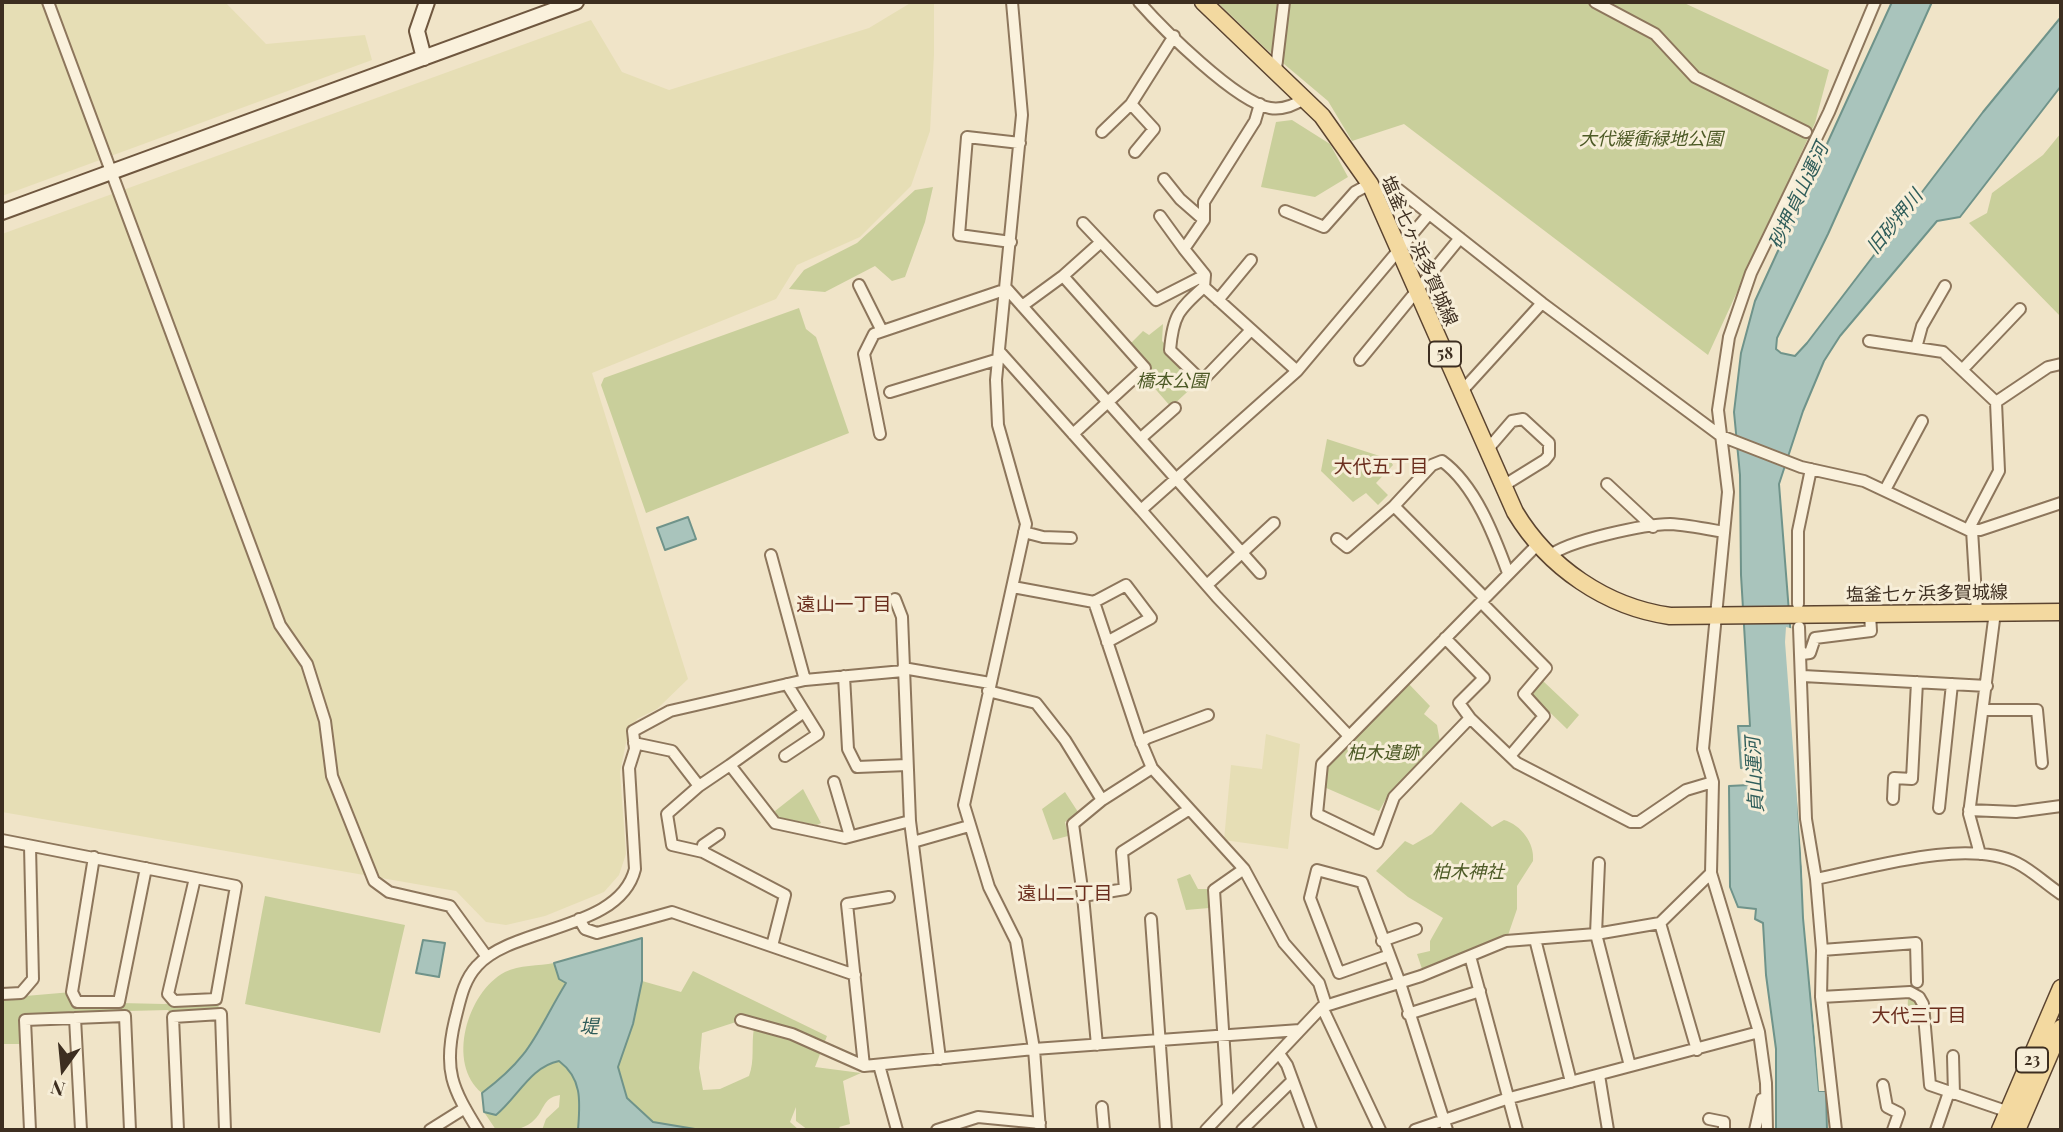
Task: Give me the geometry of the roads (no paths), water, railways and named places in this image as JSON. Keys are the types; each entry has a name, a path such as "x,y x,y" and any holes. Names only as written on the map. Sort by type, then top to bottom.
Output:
{"main road":[{"name":"塩釜七ヶ浜多賀城線","path":"1203,2 1305,97 1372,188 1503,486 1522,523 1550,556 1588,586 1627,606 1670,616 2061,611"},
{"name":"23","path":"2000,1130 2061,988"},
{"name":"23","path":"2017,1130 2061,1028"}],"street":[{"path":"48,2 280,625 307,664 325,721 332,776 374,881 389,892 450,906 487,957"},
{"path":"424,58 417,31 428,2"},
{"path":"2,212 576,2"},
{"path":"937,1130 953,1128 978,1117 1040,1126 1034,1049 1016,941 989,887 969,826 964,795 1026,524 998,425 996,380 1022,115 1012,2"},
{"path":"1139,2 1214,72 1260,104 1270,108 1289,107 1305,97"},
{"path":"1276,69 1284,2"},
{"path":"1595,2 1655,34 1695,78 1806,132"},
{"path":"1767,1130 1766,1083 1759,1032 1711,873 1713,782 1703,749 1728,492 1719,393 1728,337 1741,297 1829,112 1875,2"},
{"path":"1102,132 1131,104 1174,36"},
{"path":"1131,104 1154,129 1135,152"},
{"path":"1184,249 1204,220 1204,202 1255,121 1260,104"},
{"path":"1011,242 959,235 967,137 1020,143"},
{"path":"1164,179 1180,199 1204,220"},
{"path":"1284,211 1324,227 1355,192 1392,187 1721,436 1806,468 1864,481 1970,530 1980,530 2061,503"},
{"path":"1141,510 1297,371 1429,214"},
{"path":"1160,216 1205,275 1204,287 1179,311 1172,322 1170,350 1202,381 1251,330"},
{"path":"1083,223 1156,300 1205,275"},
{"path":"1360,360 1460,238"},
{"path":"1022,306 1063,276 1101,242"},
{"path":"1218,300 1251,260"},
{"path":"1063,276 1144,368 1073,434"},
{"path":"859,285 882,331"},
{"path":"1916,348 1922,326 1945,286"},
{"path":"1204,287 1297,371"},
{"path":"1007,289 1260,573"},
{"path":"880,434 864,354 874,334 1007,289"},
{"path":"1462,391 1542,303"},
{"path":"1962,370 2020,309"},
{"path":"1869,341 1943,352 1996,402 1999,471 1970,530 1977,612"},
{"path":"890,392 999,355"},
{"path":"999,355 1207,585 1349,736"},
{"path":"1996,402 2048,368 2061,363"},
{"path":"1141,438 1175,408"},
{"path":"1487,450 1512,421 1523,419 1549,443 1549,455 1545,460 1503,486"},
{"path":"1885,490 1922,421"},
{"path":"1337,539 1347,547 1395,506 1432,466 1442,461 1454,470 1469,492 1497,543 1508,573"},
{"path":"1806,468 1798,531 1797,616 1803,676 1806,819 1816,879 1822,950 1821,997 1836,1130"},
{"path":"1607,484 1653,527"},
{"path":"1395,506 1546,668 1524,694 1544,716 1510,756"},
{"path":"1207,585 1274,523"},
{"path":"1550,556 1568,545 1669,524 1724,532"},
{"path":"1024,532 1043,537 1071,538"},
{"path":"1470,718 1394,797 1377,843 1317,814 1322,764 1538,544"},
{"path":"771,555 805,680"},
{"path":"1013,587 1094,602 1126,584 1151,618 1107,642"},
{"path":"895,599 902,617 910,821 940,1059"},
{"path":"1094,602 1152,768 1244,869 1284,943 1319,983 1324,1006 1380,1130"},
{"path":"1980,854 1969,810 1996,612"},
{"path":"1802,654 1810,653 1815,638 1871,631 1870,614"},
{"path":"1445,638 1485,678 1459,703 1470,718 1510,756 1586,801 1631,822 1639,822 1686,790 1713,782"},
{"path":"478,1130 449,1071 448,1055 468,976 487,957 617,901 632,882 635,869 629,768 634,731 670,711 805,680 903,670 989,687 1036,703 1065,740 1102,800"},
{"path":"844,676 848,749 857,767 907,765"},
{"path":"1803,676 1987,686"},
{"path":"1893,799 1894,778 1912,779 1917,682"},
{"path":"785,756 818,734 787,684"},
{"path":"1939,808 1952,684"},
{"path":"1984,710 2037,710 2042,763"},
{"path":"772,946 785,895 703,852 672,845 667,814 699,786 804,712"},
{"path":"1142,743 1147,738 1208,715"},
{"path":"634,743 672,751 699,786"},
{"path":"730,765 775,823 850,836 910,821"},
{"path":"1097,1045 1083,896 1073,824 1102,800 1152,768"},
{"path":"834,782 850,836"},
{"path":"1969,810 2016,812 2061,806"},
{"path":"1083,896 1125,889 1122,852 1188,810"},
{"path":"913,842 969,826"},
{"path":"703,852 703,845 719,834"},
{"path":"2,840 236,886 237,897 216,999 174,1001 169,994 195,878"},
{"path":"2,994 21,993 33,979 30,846"},
{"path":"1816,879 1941,855 1980,854 2017,863 2061,894"},
{"path":"94,858 72,992 77,1002 119,1002 146,868"},
{"path":"1599,863 1596,934 1630,1066"},
{"path":"1228,1107 1214,890 1244,869"},
{"path":"1387,956 1339,973 1310,898 1317,870 1362,881 1387,956 1400,983 1445,1125"},
{"path":"1206,1130 1324,1006 1400,983 1506,941 1596,934 1660,923 1711,873"},
{"path":"864,1066 848,904 889,897"},
{"path":"579,919 585,929 597,933 672,912 855,975"},
{"path":"1152,919 1166,1130"},
{"path":"1660,923 1697,1050"},
{"path":"1382,941 1416,929"},
{"path":"1535,939 1571,1082"},
{"path":"1822,950 1916,943 1917,982"},
{"path":"1470,956 1506,1099 1517,1130"},
{"path":"1408,1014 1480,991"},
{"path":"1821,997 1910,992 1919,997 1924,1010 1930,1085 2009,1112"},
{"path":"178,1130 173,1017 221,1014 225,1130"},
{"path":"30,1130 25,1020 125,1016 130,1130"},
{"path":"75,1018 81,1130"},
{"path":"741,1020 792,1034 864,1066 1034,1049 1300,1030"},
{"path":"1415,1130 1445,1125 1506,1099 1759,1032"},
{"path":"1280,1055 1311,1130"},
{"path":"1936,1130 1952,1093 1953,1056"},
{"path":"879,1065 897,1130"},
{"path":"1598,1075 1608,1130"},
{"path":"1242,1130 1292,1081"},
{"path":"1755,1130 1766,1083"},
{"path":"1883,1085 1887,1107 1899,1113 1894,1130"},
{"path":"1102,1107 1104,1130"},
{"path":"430,1130 465,1108"},
{"path":"1709,1119 1724,1122 1724,1130"}],"water":[{"name":"貞山運河","path":"1892,2 1932,2 1828,234 1777,338 1776,349 1781,353 1795,356 1807,343 1983,112 2061,17 2061,86 1960,217 1937,221 1840,336 1824,361 1803,411 1779,484 1791,638 1803,918 1819,1091 1826,1091 1827,1130 1776,1130 1776,1049 1766,975 1763,923 1755,919 1756,909 1738,907 1730,887 1729,786 1749,785 1750,769 1741,768 1738,726 1750,726 1741,575 1740,475 1734,412 1741,353 1755,301"},
{"path":"688,517 696,539 665,550 657,528"},
{"name":"堤","path":"642,938 642,981 633,1024 618,1067 627,1098 653,1122 701,1130 578,1130 579,1101 576,1084 567,1068 559,1061 540,1069 496,1115 484,1112 482,1093 523,1055 566,983 559,979 554,963"},
{"path":"423,940 445,943 439,977 416,973"}],"district":[{"name":"大代五丁目","path":"1381,467"},
{"name":"遠山一丁目","path":"844,605"},
{"name":"遠山二丁目","path":"1065,894"},
{"name":"大代三丁目","path":"1919,1016"}],"park label":[{"name":"大代緩衝緑地公園","path":"1651,139"},
{"name":"橋本公園","path":"1172,381"},
{"name":"柏木遺跡","path":"1383,753"},
{"name":"柏木神社","path":"1468,872"}],"water label":[{"name":"砂押貞山運河","path":"1799,196"},
{"name":"旧砂押川","path":"1895,222"}]}
